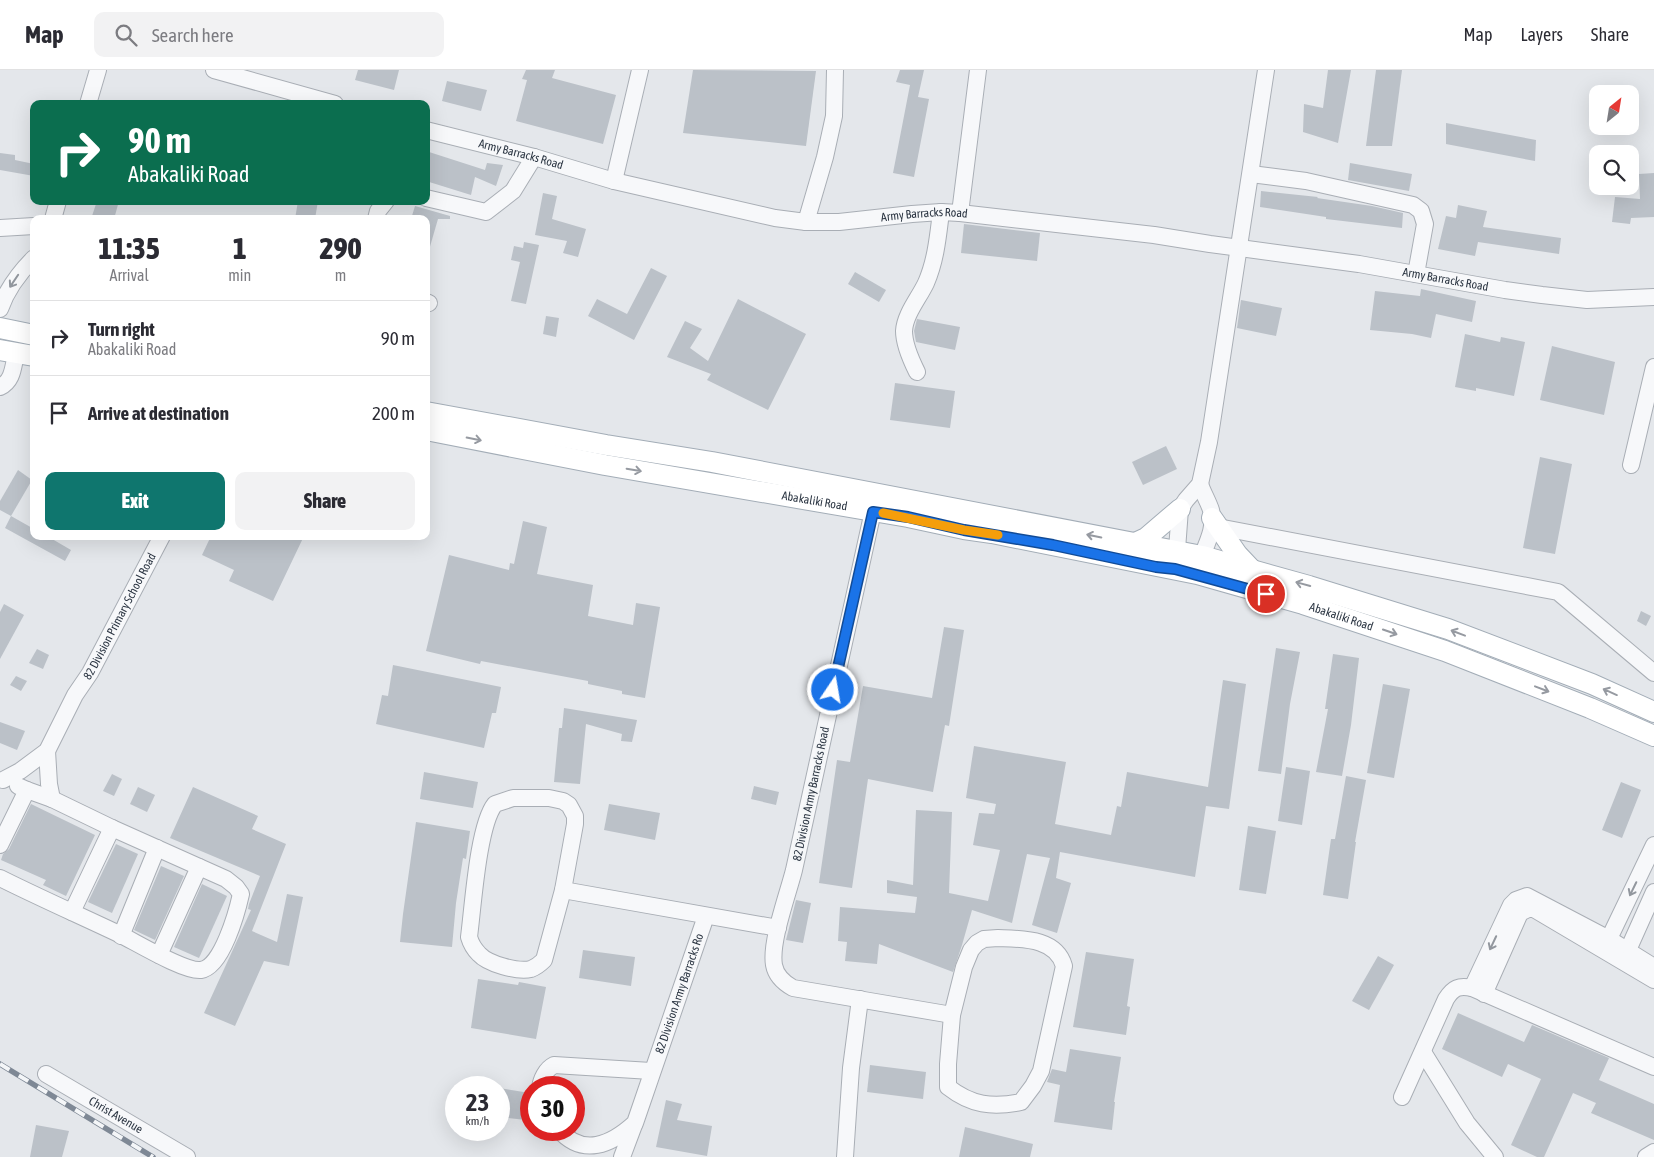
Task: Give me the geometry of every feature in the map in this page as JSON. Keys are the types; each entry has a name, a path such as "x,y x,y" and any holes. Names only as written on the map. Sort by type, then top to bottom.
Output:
{"main road":[{"path":"0,328 30,333"},
{"name":"Abakaliki Road","path":"430,413 606,446 712,462 1042,525 1132,544 1176,561 1254,572 1309,586 1448,629 1592,684 1654,712"},
{"name":"Abakaliki Road","path":"430,431 605,465 908,517 964,530 1084,551 1156,567 1176,561"},
{"path":"1132,544 1146,538 1180,509"},
{"path":"1215,522 1237,554 1254,572"},
{"name":"Abakaliki Road","path":"1199,565 1303,604 1445,651 1590,708 1654,736"}],"street":[{"path":"89,100 98,70"},
{"path":"214,70 239,73 322,100"},
{"path":"614,181 640,70"},
{"path":"806,222 825,157 834,116 835,70"},
{"path":"960,213 978,70"},
{"path":"1176,561 1180,509 1200,484 1209,442 1266,70"},
{"name":"Army Barracks Road","path":"430,131 534,157 614,181 776,218 806,222 839,222 941,212 960,213 1154,235 1359,264 1505,290 1587,300 1654,297"},
{"path":"430,199 486,212 513,191 534,157"},
{"path":"1251,174 1306,181 1413,205 1421,212 1425,224 1416,274"},
{"path":"917,372 908,352 904,331 911,309 926,284 933,264 937,248 941,212"},
{"path":"0,228 30,226"},
{"path":"0,309 15,278 30,262"},
{"path":"0,387 7,383 19,354 30,338"},
{"path":"1632,465 1654,367"},
{"path":"1199,565 1215,522 1200,484"},
{"name":"82 Division Army Barracks Road","path":"873,512 794,870 778,928 774,966 783,982 793,988 952,1015"},
{"path":"1215,522 1558,592 1654,673"},
{"name":"82 Division Primary School Road","path":"47,751 75,695 90,673 160,540"},
{"path":"2,779 20,771 47,751"},
{"path":"47,751 52,800"},
{"path":"0,878 159,955 194,969 202,970 209,966 221,951 236,918 241,894 226,879 2,779"},
{"path":"0,844 27,790"},
{"path":"513,798 549,798 563,801 569,805 575,816 575,824 563,890 544,960 539,964 522,970 493,964 478,954 472,946 469,937 470,928 486,820 495,804 513,798"},
{"path":"72,912 112,828"},
{"path":"1606,945 1654,846"},
{"path":"121,936 158,848"},
{"path":"159,955 199,867"},
{"path":"563,890 778,928"},
{"path":"1626,956 1654,892"},
{"path":"1478,991 1511,905 1516,900 1527,896 1606,945 1626,956 1654,967"},
{"name":"82 Division Army Barracks Ro","path":"622,1157 706,916"},
{"path":"998,938 1041,943 1055,949 1061,956 1064,966 1041,1071 1021,1102 1005,1105 980,1104 961,1097 948,1087 952,1015 964,968 971,950 984,939 998,938"},
{"path":"1626,956 1654,980"},
{"path":"1402,1098 1446,999 1451,991 1464,986 1654,1067"},
{"path":"845,1157 851,1068 860,999"},
{"path":"1424,1052 1467,1124 1494,1157"},
{"path":"543,1076 549,1067 554,1065 651,1071"},
{"name":"Christ Avenue","path":"46,1074 186,1157"},
{"path":"570,1141 587,1148 607,1144 621,1136 635,1123"},
{"path":"1646,1157 1654,1152"}],"building":[{"path":"358,70 399,70 394,90 355,80"},
{"path":"526,70 555,70 552,78 616,95 603,144 516,121 527,80 522,79"},
{"path":"693,70 816,71 806,146 683,133"},
{"path":"900,70 924,70 918,97 929,99 914,177 893,173 910,85 896,82"},
{"path":"1328,70 1351,70 1338,143 1303,132 1304,104 1323,108"},
{"path":"1376,70 1402,70 1392,146 1366,146"},
{"path":"447,81 487,90 481,111 442,101"},
{"path":"1446,123 1536,140 1535,161 1446,144"},
{"path":"430,152 485,170 487,163 503,165 496,186 475,177 471,195 430,182"},
{"path":"0,153 15,155 15,160 30,163 30,175 0,170"},
{"path":"1350,163 1412,174 1409,191 1348,180"},
{"path":"1654,173 1654,217 1631,218 1630,224 1612,222 1615,197 1640,199 1639,174"},
{"path":"1261,191 1318,197 1403,213 1402,228 1326,219 1326,217 1260,207"},
{"path":"543,193 557,196 552,219 586,229 578,257 563,253 567,241 535,235"},
{"path":"96,205 118,205 115,215 92,215"},
{"path":"297,205 317,205 316,215 296,215"},
{"path":"1458,205 1487,211 1483,227 1561,238 1559,254 1478,242 1475,256 1438,249 1446,216 1456,218"},
{"path":"415,206 450,216 450,219 438,219 430,247 430,215 412,215"},
{"path":"964,224 1040,233 1037,261 961,253"},
{"path":"524,242 539,245 526,304 511,301 520,262 511,260 514,246 523,248"},
{"path":"651,268 667,276 634,340 588,316 597,299 627,314"},
{"path":"855,272 886,290 879,302 848,284"},
{"path":"1421,289 1476,301 1472,322 1436,314 1431,338 1370,330 1375,291 1420,296"},
{"path":"738,299 806,334 768,410 707,380 711,374 667,357 685,321 702,329 690,348 708,361"},
{"path":"1241,300 1282,308 1276,336 1237,328"},
{"path":"546,316 559,318 556,337 543,334"},
{"path":"917,319 960,327 955,350 916,342 914,331"},
{"path":"1465,334 1500,342 1501,337 1525,342 1514,396 1476,388 1476,391 1455,387"},
{"path":"1552,346 1615,362 1604,415 1540,400"},
{"path":"895,383 955,391 950,428 890,420"},
{"path":"1166,446 1177,469 1143,485 1132,462"},
{"path":"1540,457 1572,464 1555,554 1523,548"},
{"path":"18,470 30,479 30,483 11,516 0,510 0,501"},
{"path":"11,516 30,527 30,540 54,540 71,550 65,561 5,528"},
{"path":"523,521 547,527 537,574 593,585 588,616 633,625 636,603 660,607 645,698 622,694 622,691 588,684 588,681 481,661 480,664 426,651 449,555 509,570 510,563 514,564"},
{"path":"209,540 302,540 273,601 229,581 234,570 202,555"},
{"path":"4,604 24,615 0,659 0,612"},
{"path":"1641,611 1651,616 1646,626 1637,621"},
{"path":"944,627 964,630 949,726 945,725 933,792 868,779 852,888 819,883 837,760 850,762 863,686 932,698"},
{"path":"1276,648 1300,652 1290,704 1281,774 1258,771"},
{"path":"37,649 49,655 43,669 29,663"},
{"path":"1333,654 1359,658 1351,725 1342,776 1316,772 1328,709 1325,709"},
{"path":"393,665 501,687 496,713 492,713 484,748 376,724 382,695 388,696"},
{"path":"16,676 27,681 21,691 10,685"},
{"path":"1223,680 1246,684 1229,809 1206,806 1195,877 1060,852 1056,878 1071,883 1057,933 1032,925 1050,858 1027,854 1012,923 972,910 953,972 879,944 877,964 845,961 847,942 838,941 840,907 915,913 917,897 887,893 887,880 913,885 916,810 952,812 949,893 988,901 1000,850 973,845 979,813 994,814 996,804 966,798 974,746 1066,762 1055,824 1111,835 1117,806 1121,807 1127,772 1208,787"},
{"path":"1383,684 1410,689 1394,778 1367,773"},
{"path":"564,708 637,720 632,742 621,741 622,734 586,724 580,784 554,782 559,728 562,728"},
{"path":"0,722 25,731 17,750 0,743"},
{"path":"1286,767 1310,771 1302,825 1278,821"},
{"path":"424,772 478,782 473,808 420,799"},
{"path":"112,774 122,779 114,796 103,791"},
{"path":"1346,776 1366,780 1355,842 1348,899 1323,895 1331,839 1335,839"},
{"path":"1621,782 1641,790 1622,838 1602,830"},
{"path":"754,786 779,792 776,805 751,799"},
{"path":"138,787 155,795 147,812 130,804"},
{"path":"193,787 258,816 252,829 286,844 252,931 277,942 287,894 303,897 289,966 264,961 235,1026 204,1013 251,910 248,909 249,904 260,876 170,838"},
{"path":"31,804 95,835 66,896 43,885 46,880 1,860 3,854 9,849"},
{"path":"609,804 660,813 655,840 604,830"},
{"path":"416,822 470,831 466,859 463,858 456,903 452,947 400,942"},
{"path":"1248,826 1276,831 1266,894 1239,890"},
{"path":"116,844 138,854 112,913 88,902"},
{"path":"161,866 184,876 155,940 134,930"},
{"path":"202,884 227,896 199,958 174,947"},
{"path":"796,900 811,903 803,943 786,940"},
{"path":"583,950 635,957 631,986 579,978"},
{"path":"1086,952 1134,959 1127,1006 1130,1007 1126,1035 1073,1027"},
{"path":"1378,956 1394,965 1369,1010 1352,1001"},
{"path":"478,979 518,985 519,982 546,987 536,1039 471,1028"},
{"path":"1458,1013 1524,1042 1532,1025 1609,1058 1599,1080 1654,1104 1654,1140 1591,1113 1596,1103 1573,1093 1544,1157 1537,1157 1511,1145 1541,1079 1508,1064 1502,1077 1442,1049"},
{"path":"1070,1049 1121,1057 1112,1130 1054,1122 1060,1085 1047,1082 1052,1069 1066,1072"},
{"path":"870,1065 926,1072 923,1099 867,1092"},
{"path":"510,1090 520,1091 520,1119 510,1118"},
{"path":"666,1100 682,1104 677,1120 712,1126 707,1156 656,1147"},
{"path":"36,1125 69,1131 62,1157 30,1157"},
{"path":"965,1127 1033,1144 1030,1157 959,1157"}],"railway":[{"path":"0,1064 153,1157"}],"slow traffic":[{"path":"883,513 998,535"}],"route":[{"path":"833,690 873,512 908,517 964,530 992,533 1156,567 1175,569 1266,594"}]}
